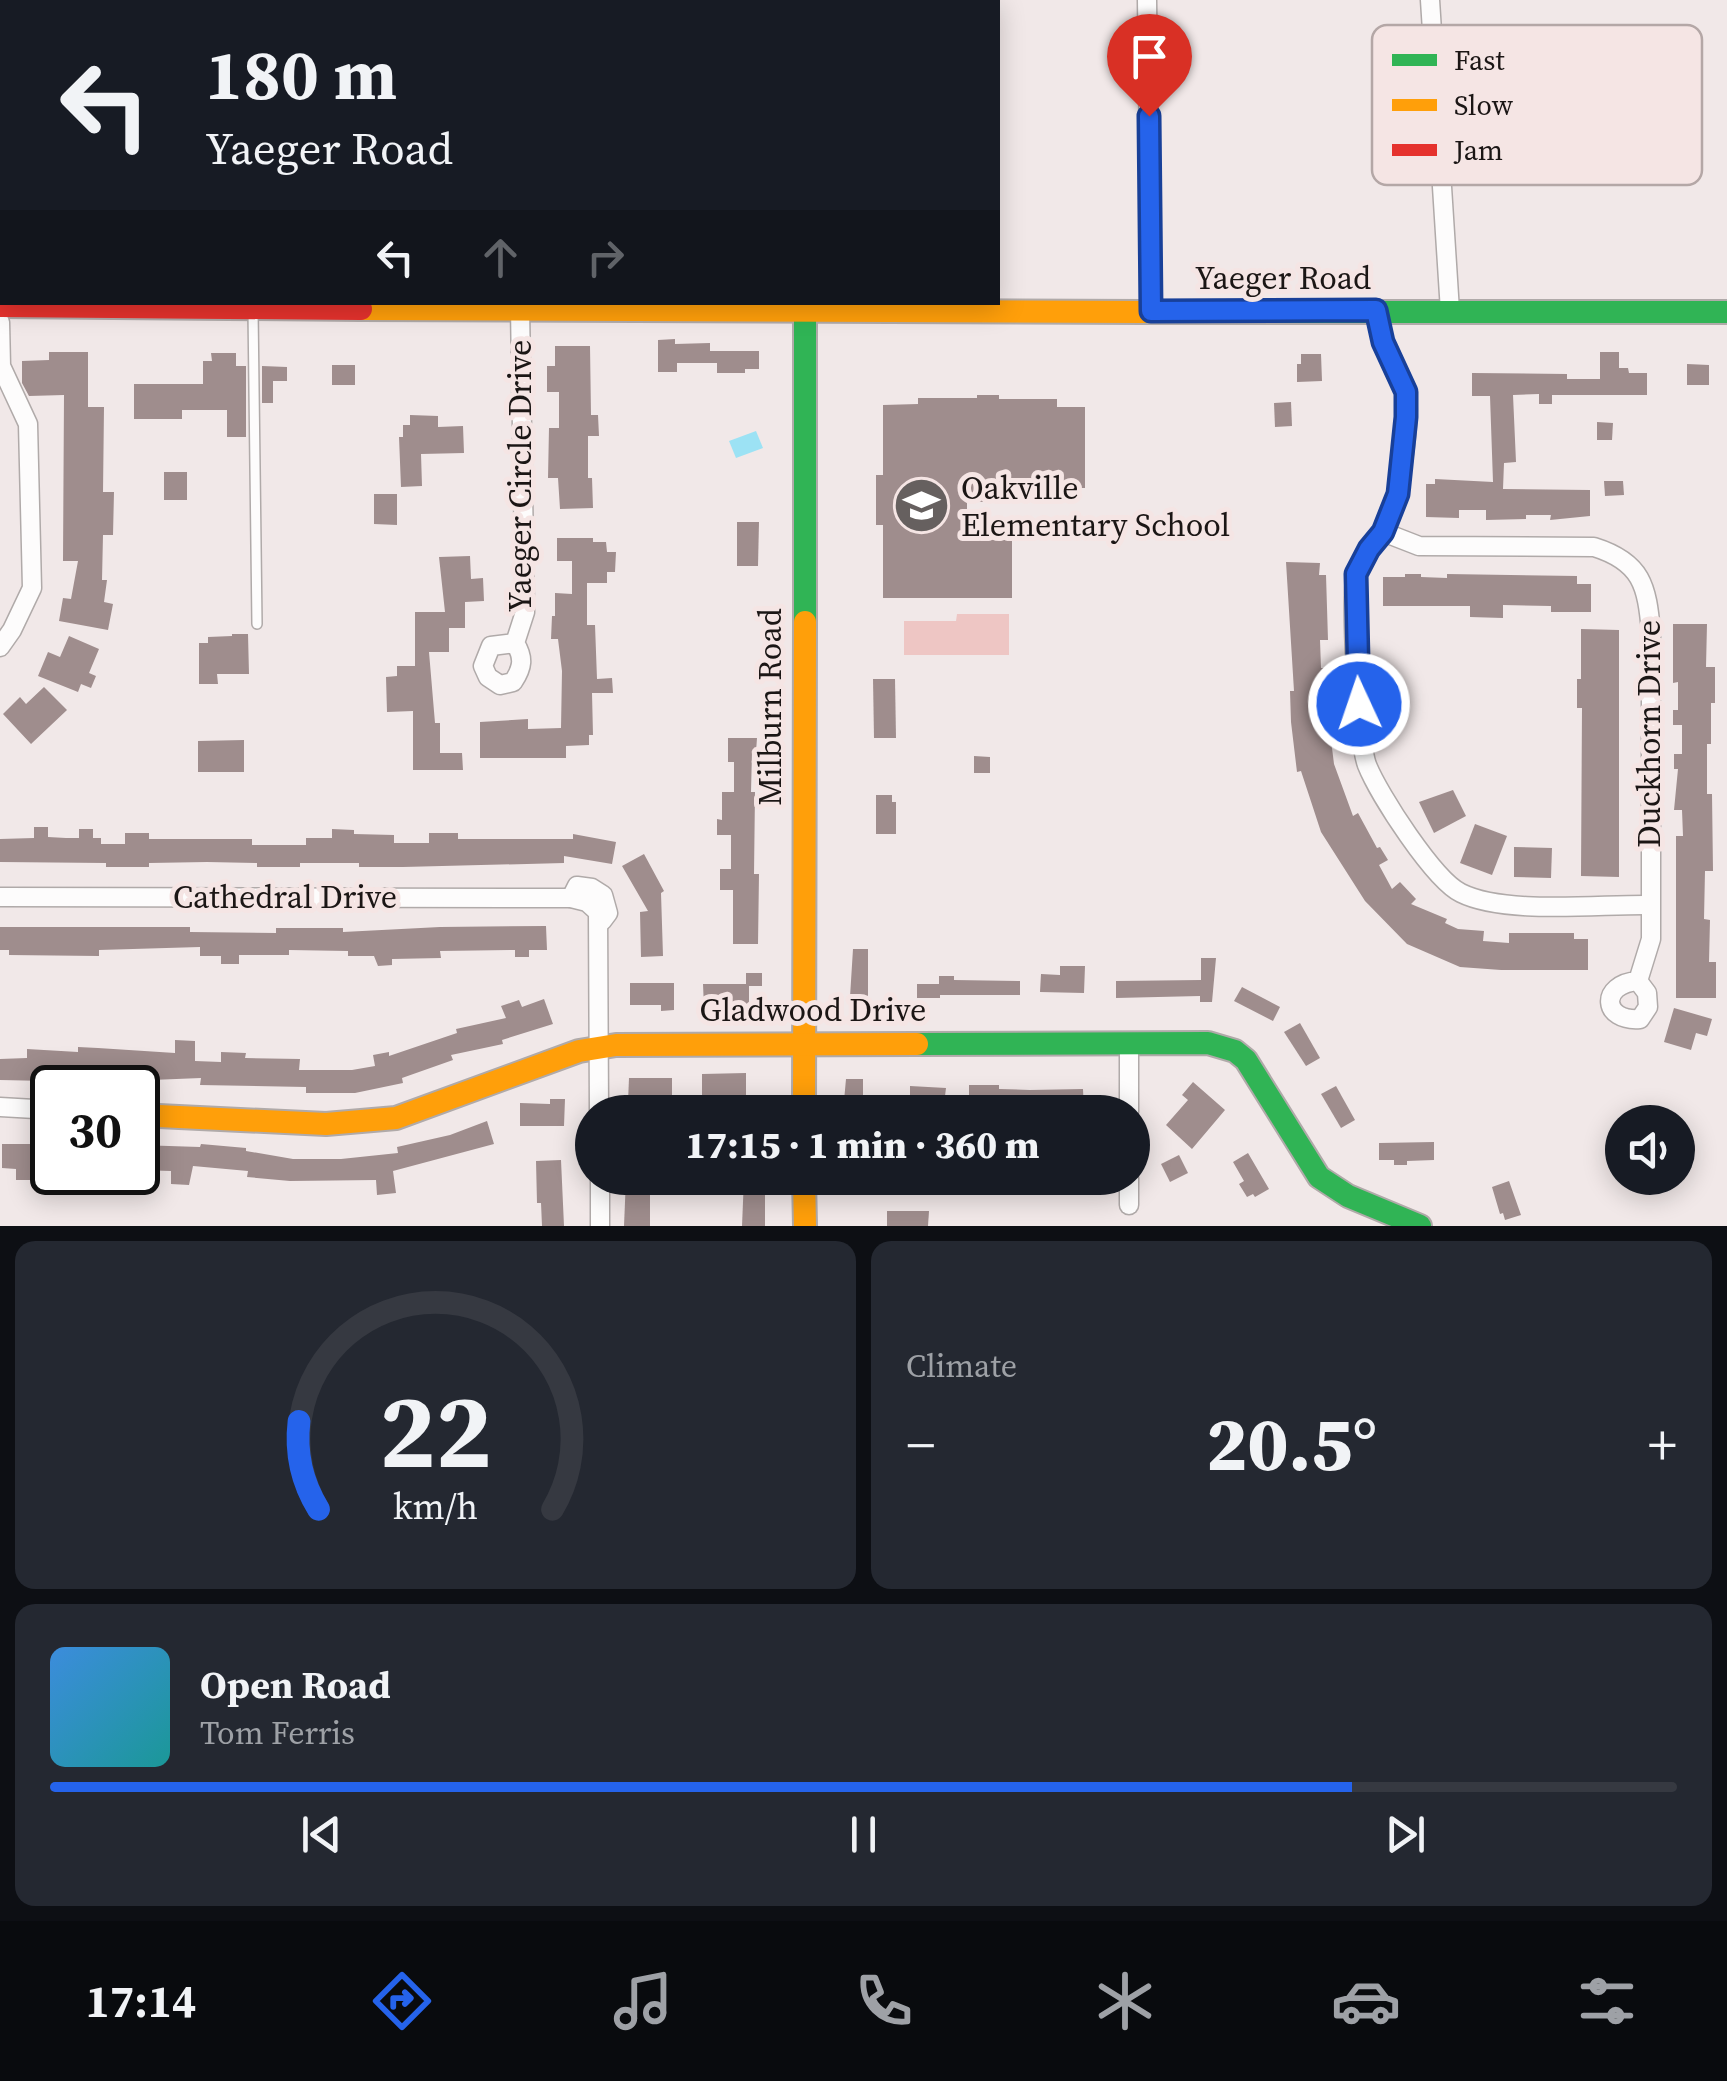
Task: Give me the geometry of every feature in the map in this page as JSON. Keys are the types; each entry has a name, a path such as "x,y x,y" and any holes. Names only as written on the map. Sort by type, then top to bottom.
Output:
{"street":[{"path":"1148,0 1151,311"},
{"path":"1430,0 1432,25"},
{"path":"1442,185 1450,310"},
{"name":"Yaeger Road","path":"0,306 1727,312"},
{"name":"Milburn Road","path":"804,307 804,1095"},
{"name":"Yaeger Circle Drive","path":"514,643 525,612 520,308"},
{"path":"1376,310 1383,342 1406,392 1398,494 1383,532 1356,574 1361,738 1367,765 1421,853 1459,893 1492,903 1650,905"},
{"path":"0,322 0,366 28,424 32,588 0,647"},
{"name":"Duckhorn Drive","path":"1383,532 1419,546 1594,547 1615,554 1635,570 1645,585 1651,632 1652,939 1638,980"},
{"name":"Cathedral Drive","path":"0,897 571,898 588,902 598,912 599,1095"},
{"name":"Gladwood Drive","path":"160,1116 326,1124 396,1118 599,1047 636,1044 1208,1042 1235,1051 1246,1060 1319,1177 1348,1196 1420,1226"},
{"path":"1129,1044 1129,1095"},
{"path":"0,1107 30,1109"},
{"path":"600,1195 600,1226"},
{"path":"804,1195 805,1226"},
{"path":"1129,1195 1129,1205"}],"lane":[{"path":"252,307 257,624"}],"shaded area":[{"path":"957,614 1009,614 1009,655 904,655 904,621 956,621"}],"water":[{"path":"756,431 763,448 736,458 729,441"}],"building":[{"path":"675,339 675,344 710,343 710,351 759,351 759,369 717,373 717,363 677,363 677,372 658,372 658,340"},
{"path":"555,346 590,346 591,415 598,415 599,436 588,436 593,508 560,509 558,478 548,478 549,428 559,428 559,392 547,392 547,366 555,366"},
{"path":"49,352 88,352 88,407 104,407 103,492 114,492 113,535 103,535 102,580 107,580 104,602 113,604 108,630 59,621 63,598 71,599 78,561 63,561 64,395 29,396 22,383 22,361 49,360"},
{"path":"1600,352 1619,352 1619,368 1628,368 1629,373 1647,373 1647,395 1552,395 1552,404 1539,404 1539,394 1513,395 1516,462 1504,463 1503,489 1590,490 1590,516 1550,520 1551,515 1526,515 1526,519 1486,520 1486,510 1459,510 1459,518 1426,517 1426,484 1435,484 1435,479 1493,482 1490,396 1472,396 1472,373 1567,374 1567,379 1600,379"},
{"path":"211,353 236,353 236,366 246,366 246,437 227,437 227,410 182,410 182,419 134,419 134,384 203,384 203,361 212,361"},
{"path":"1301,354 1321,354 1322,381 1297,382"},
{"path":"1687,364 1709,365 1709,385 1687,385"},
{"path":"332,365 355,365 355,385 332,385"},
{"path":"262,366 287,367 287,381 273,381 273,403 262,403"},
{"name":"Oakville Elementary School","path":"977,395 1057,399 1057,407 1085,407 1085,488 985,488 984,502 967,501 967,539 1012,540 1012,598 883,598 883,525 876,525 876,475 883,475 883,405 918,404 918,398"},
{"path":"1291,402 1292,426 1275,427 1274,403"},
{"path":"410,415 438,416 438,427 463,426 464,453 421,454 422,486 401,487 399,437 403,437 403,425 410,425"},
{"path":"1597,422 1613,423 1612,440 1597,440"},
{"path":"164,472 187,472 187,500 164,500"},
{"path":"1604,481 1623,481 1624,495 1605,496"},
{"path":"374,494 397,494 397,525 374,524"},
{"path":"737,522 759,522 758,566 737,566"},
{"path":"557,538 593,538 593,542 606,542 607,552 616,552 615,572 607,572 607,583 587,583 587,625 595,625 597,679 612,678 613,693 592,693 593,735 589,735 589,745 566,746 566,758 480,758 480,722 528,719 528,729 561,728 562,671 558,639 551,639 552,616 555,593 572,594 572,561 557,561"},
{"path":"470,556 471,579 483,578 484,601 465,602 465,628 449,628 449,652 429,652 435,723 440,723 440,753 462,753 463,770 413,770 413,711 387,712 386,677 397,676 397,666 415,666 415,612 445,612 439,557"},
{"path":"1286,562 1320,563 1319,575 1326,575 1328,640 1320,640 1321,668 1330,668 1331,705 1321,706 1322,733 1330,732 1334,764 1353,816 1358,813 1388,860 1379,865 1392,889 1400,882 1416,899 1411,904 1447,919 1445,923 1458,929 1484,931 1483,941 1509,943 1509,933 1574,933 1574,939 1588,939 1588,970 1460,967 1407,944 1365,901 1321,832 1301,771 1297,772 1291,722 1290,691 1294,691"},
{"path":"1405,574 1447,578 1447,574 1577,576 1577,584 1591,584 1591,612 1551,612 1551,606 1503,605 1503,618 1470,617 1470,606 1383,606 1383,577"},
{"path":"1673,624 1707,624 1706,667 1715,667 1711,744 1707,744 1713,871 1705,871 1704,919 1710,920 1709,962 1716,962 1716,998 1676,998 1676,836 1683,836 1682,810 1674,810 1678,769 1674,769 1674,754 1682,754 1682,725 1673,725 1673,710 1678,710 1678,682 1673,683"},
{"path":"1581,629 1619,630 1619,877 1581,876 1582,708 1577,708 1577,679 1581,679"},
{"path":"248,634 249,674 217,674 218,684 199,684 199,643 208,643 208,637"},
{"path":"69,636 99,649 89,673 96,676 91,688 81,684 78,692 38,676 48,652 60,657"},
{"path":"873,679 895,679 896,738 874,738"},
{"path":"44,687 67,710 31,744 3,714 20,697 26,704"},
{"path":"728,738 757,738 756,752 752,752 751,792 755,792 754,874 759,874 758,944 733,944 733,890 720,890 720,869 731,869 731,835 717,835 717,819 722,820 722,792 734,792 734,762 728,762"},
{"path":"244,740 244,772 198,772 198,741"},
{"path":"974,756 990,757 990,773 974,773"},
{"path":"1453,790 1466,816 1434,833 1419,802"},
{"path":"876,795 892,795 892,802 896,802 896,834 876,834"},
{"path":"1475,824 1507,836 1492,875 1460,863"},
{"path":"34,827 48,827 48,837 66,838 79,838 79,829 93,829 93,838 101,838 101,844 125,844 125,833 149,833 149,839 252,839 252,845 306,845 306,838 332,838 332,829 394,835 394,843 429,843 429,833 458,833 458,839 573,839 573,834 616,842 612,864 564,856 564,863 403,867 300,863 300,867 257,867 257,863 207,862 106,867 106,863 0,862 0,839 34,838"},
{"path":"1514,847 1552,848 1551,878 1514,877"},
{"path":"644,854 664,891 663,956 641,957 640,912 648,911 622,866"},
{"path":"546,926 547,950 529,950 529,957 515,957 515,950 440,951 441,958 392,959 392,965 378,966 374,956 348,956 348,951 289,950 289,955 239,955 239,964 221,964 221,956 200,956 200,947 99,950 99,956 9,955 9,950 0,950 0,927 190,927 190,932 276,933 276,928 343,928 343,932"},
{"path":"853,949 868,949 868,997 850,997"},
{"path":"1201,958 1216,958 1212,1002 1200,1002 1200,996 1116,998 1116,981 1201,980"},
{"path":"1060,966 1085,966 1084,993 1040,992 1041,974 1060,975"},
{"path":"746,973 762,973 762,986 749,986 749,1008 704,1008 703,984 746,984"},
{"path":"939,976 954,976 954,980 1020,981 1020,995 917,998 917,984 939,984"},
{"path":"630,983 674,983 674,1010 661,1011 661,1005 630,1005"},
{"path":"1242,987 1280,1007 1273,1021 1234,1001"},
{"path":"544,999 553,1024 502,1040 503,1044 451,1055 453,1060 402,1078 403,1083 355,1093 306,1093 306,1087 200,1085 201,1078 160,1080 160,1065 30,1065 30,1081 0,1080 0,1059 27,1058 27,1049 78,1052 78,1047 175,1053 175,1040 195,1041 195,1061 221,1062 221,1052 246,1053 245,1058 300,1059 299,1070 352,1070 375,1066 373,1055 389,1052 389,1056 457,1033 456,1029 506,1018 501,1006 519,1000 522,1007"},
{"path":"1674,1008 1712,1019 1707,1036 1696,1033 1691,1050 1664,1042"},
{"path":"1300,1023 1320,1058 1306,1066 1284,1032"},
{"path":"746,1073 746,1095 702,1095 702,1074"},
{"path":"629,1078 672,1078 672,1095 628,1095"},
{"path":"846,1079 863,1079 863,1095 845,1095"},
{"path":"1193,1082 1225,1110 1192,1149 1166,1125 1188,1100 1182,1095"},
{"path":"969,1085 999,1085 999,1089 1083,1089 1083,1095 969,1095"},
{"path":"910,1086 946,1088 945,1095 910,1095"},
{"path":"1336,1086 1355,1120 1341,1128 1321,1094"},
{"path":"550,1099 565,1099 564,1126 520,1126 520,1103 550,1104"},
{"path":"487,1121 494,1144 393,1171 396,1193 377,1195 376,1180 290,1181 247,1177 248,1171 193,1166 189,1185 171,1184 171,1171 160,1171 160,1146 201,1144 246,1148 293,1159 341,1159 398,1153 397,1147 450,1135"},
{"path":"1434,1142 1434,1160 1394,1165 1394,1160 1379,1160 1379,1143"},
{"path":"2,1144 30,1144 30,1180 16,1180 16,1169 2,1168"},
{"path":"1248,1153 1269,1189 1255,1197 1247,1197 1239,1184 1244,1181 1233,1162"},
{"path":"1179,1155 1188,1173 1170,1182 1161,1164"},
{"path":"561,1160 564,1226 542,1226 536,1161"},
{"path":"1509,1181 1521,1215 1505,1220 1492,1187"},
{"path":"625,1195 650,1195 650,1226 624,1226"},
{"path":"743,1195 765,1195 765,1226 742,1226"},
{"path":"887,1211 929,1211 928,1226 887,1226"}],"traffic: fast":[{"path":"805,305 805,622"},
{"path":"1144,312 1727,312"},
{"path":"917,1044 1208,1043 1235,1051 1246,1060 1319,1177 1348,1196 1420,1226"}],"traffic: slow":[{"path":"361,309 1144,312"},
{"path":"804,1095 805,622"},
{"path":"160,1116 326,1124 396,1118 579,1051 616,1045 917,1044"},
{"path":"804,1195 805,1226"}],"traffic: jam":[{"path":"0,306 361,309"}],"place":[{"name":"Oakville Elementary School","path":"922,506"}],"route":[{"path":"1149,116 1151,311 1376,310 1383,342 1400,375 1406,392 1406,417 1398,494 1383,532 1356,574 1359,704"}]}
